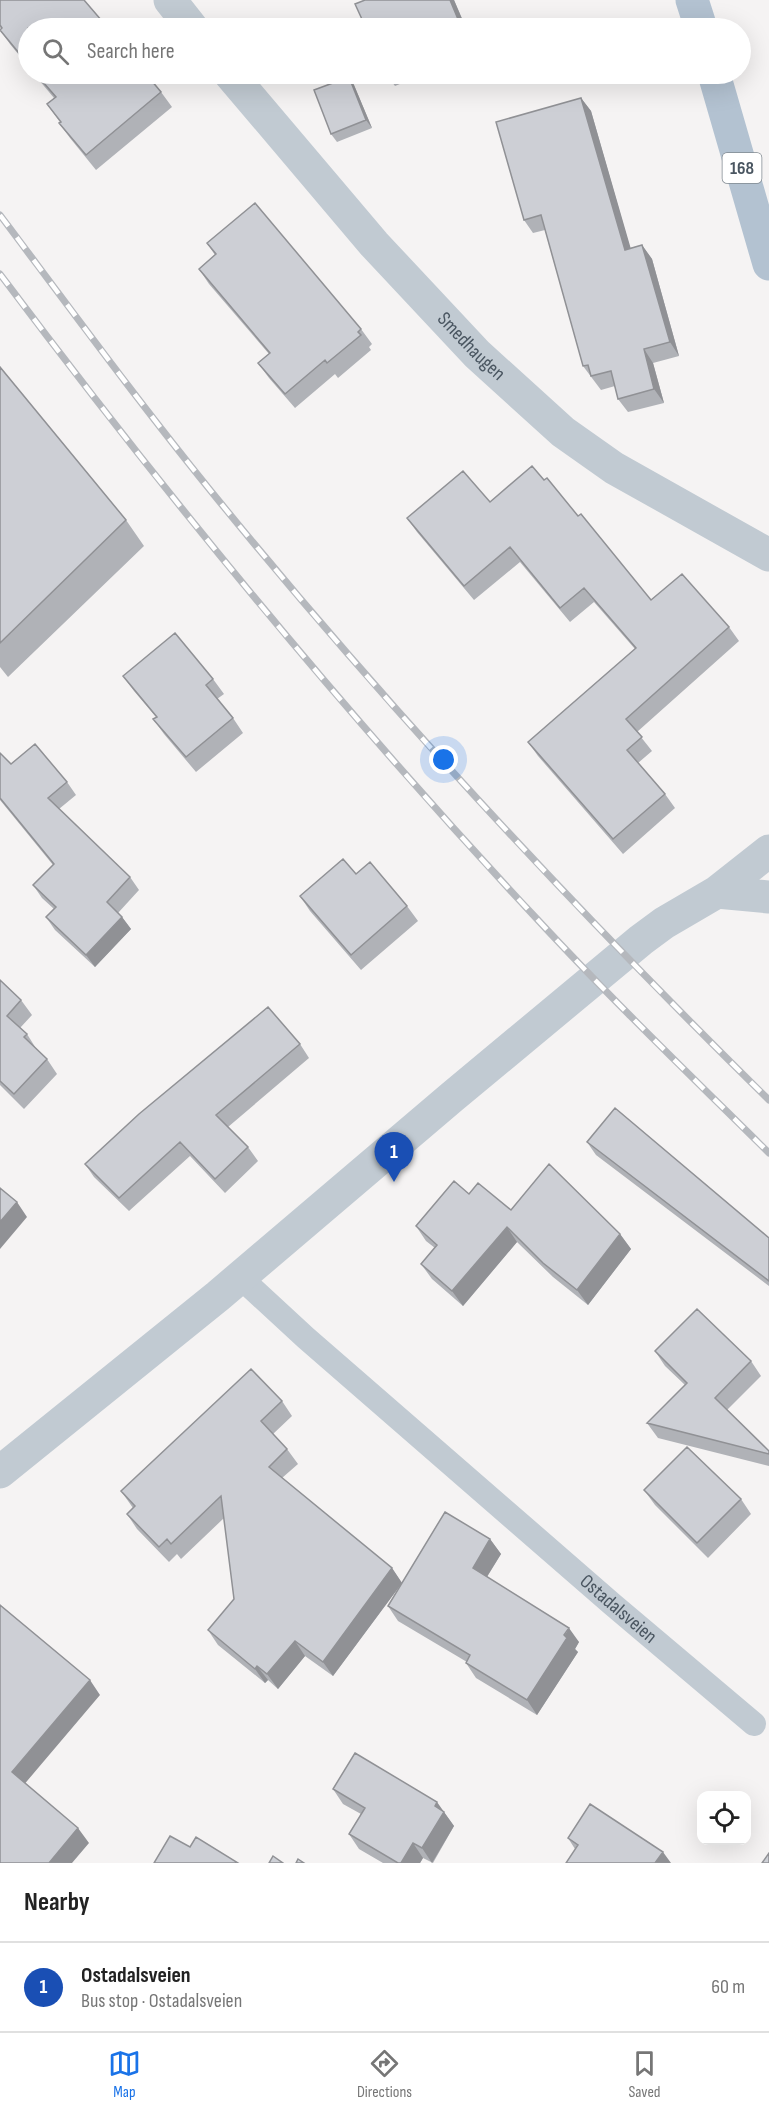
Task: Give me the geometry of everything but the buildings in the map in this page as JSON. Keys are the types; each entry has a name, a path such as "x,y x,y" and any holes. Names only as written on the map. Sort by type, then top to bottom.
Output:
{"main road":[{"path":"692,0 698,18"},
{"name":"168","path":"717,84 769,264"}],"street":[{"path":"170,0 184,18"},
{"name":"Smedhaugen","path":"238,84 374,244 477,354 563,432 614,468 769,555"},
{"path":"0,1472 241,1278 641,940 664,923 717,892 769,851"},
{"path":"717,892 769,897"}],"lane":[{"name":"Ostadalsveien","path":"241,1278 306,1338 612,1605 754,1724"}],"railway":[{"path":"0,215 191,466 350,656 417,733 555,882 769,1100"},
{"path":"0,274 193,523 396,764 565,949 769,1153"}],"place":[{"name":"Ostadalsveien","path":"394,1182"}]}
